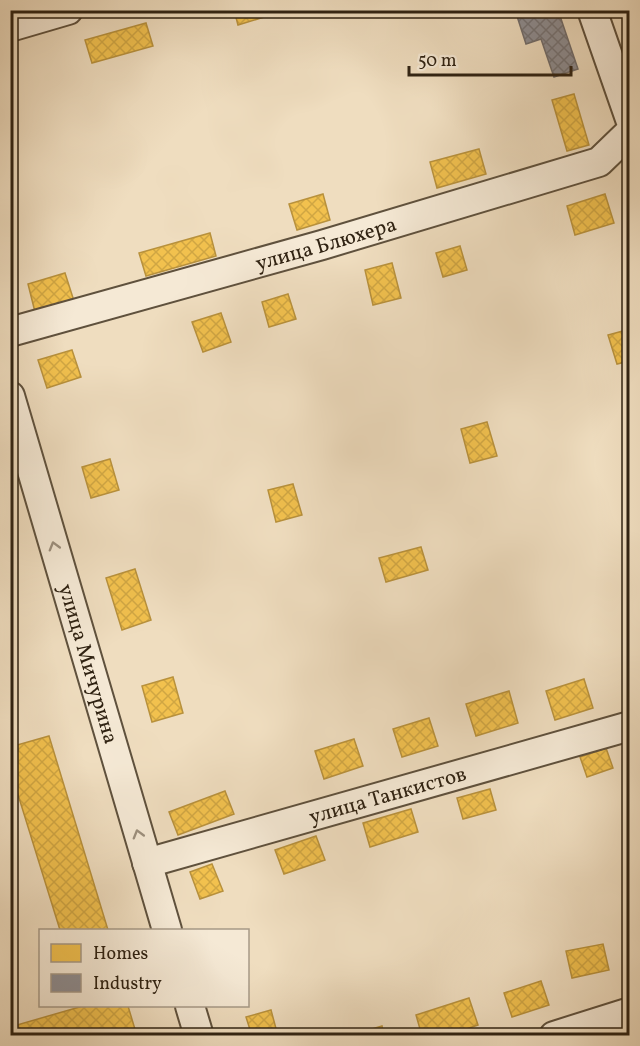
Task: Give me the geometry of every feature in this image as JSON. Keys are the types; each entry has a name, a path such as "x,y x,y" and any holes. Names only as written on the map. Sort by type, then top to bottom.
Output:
{"street":[{"path":"10,27 68,10"},
{"path":"592,10 630,119"},
{"name":"улица Блюхера","path":"10,332 310,248 599,162 630,132"},
{"name":"улица Мичурина","path":"10,396 167,929"},
{"name":"улица Танкистов","path":"147,863 630,726"},
{"path":"191,1007 199,1035"},
{"path":"555,1035 630,1012"}],"building: Homes":[{"path":"234,10 270,10 271,15 238,25"},
{"path":"146,23 153,46 92,63 85,40"},
{"path":"574,94 589,145 567,151 552,100"},
{"path":"479,149 486,174 437,188 430,162"},
{"path":"323,194 330,220 297,230 289,204"},
{"path":"605,194 614,223 575,235 567,206"},
{"path":"210,233 216,256 146,276 139,253"},
{"path":"460,246 467,270 443,277 436,253"},
{"path":"392,263 401,298 373,305 365,270"},
{"path":"65,273 74,301 35,312 28,284"},
{"path":"288,294 296,319 269,327 262,302"},
{"path":"221,313 231,342 203,352 192,322"},
{"path":"630,329 630,361 617,364 608,335"},
{"path":"72,350 81,377 47,388 38,360"},
{"path":"487,422 497,456 470,463 461,429"},
{"path":"110,459 119,490 91,498 82,467"},
{"path":"293,484 302,515 276,522 268,490"},
{"path":"421,547 428,570 386,582 379,558"},
{"path":"135,569 151,620 122,630 106,578"},
{"path":"173,677 183,713 152,722 142,686"},
{"path":"584,679 593,708 555,720 546,691"},
{"path":"509,691 518,723 476,736 466,704"},
{"path":"429,718 438,746 402,757 393,729"},
{"path":"49,736 108,929 60,929 10,769 10,747"},
{"path":"354,739 363,766 324,779 315,751"},
{"path":"606,748 613,768 587,777 580,757"},
{"path":"490,789 496,810 463,819 457,798"},
{"path":"225,791 234,814 178,835 169,812"},
{"path":"411,809 418,832 370,847 363,823"},
{"path":"316,836 325,860 284,874 275,850"},
{"path":"212,864 223,891 200,899 190,872"},
{"path":"603,944 609,970 572,978 566,951"},
{"path":"541,981 549,1005 512,1017 504,993"},
{"path":"469,998 478,1025 446,1036 422,1036 416,1015"},
{"path":"80,1007 128,1007 137,1036 10,1036 10,1027"},
{"path":"271,1010 278,1036 252,1036 246,1017"},
{"path":"382,1026 384,1036 349,1036"}],"building: Industry":[{"path":"515,10 558,10 578,69 554,77 541,39 526,44"},
{"path":"630,10 630,27 625,12"}]}
